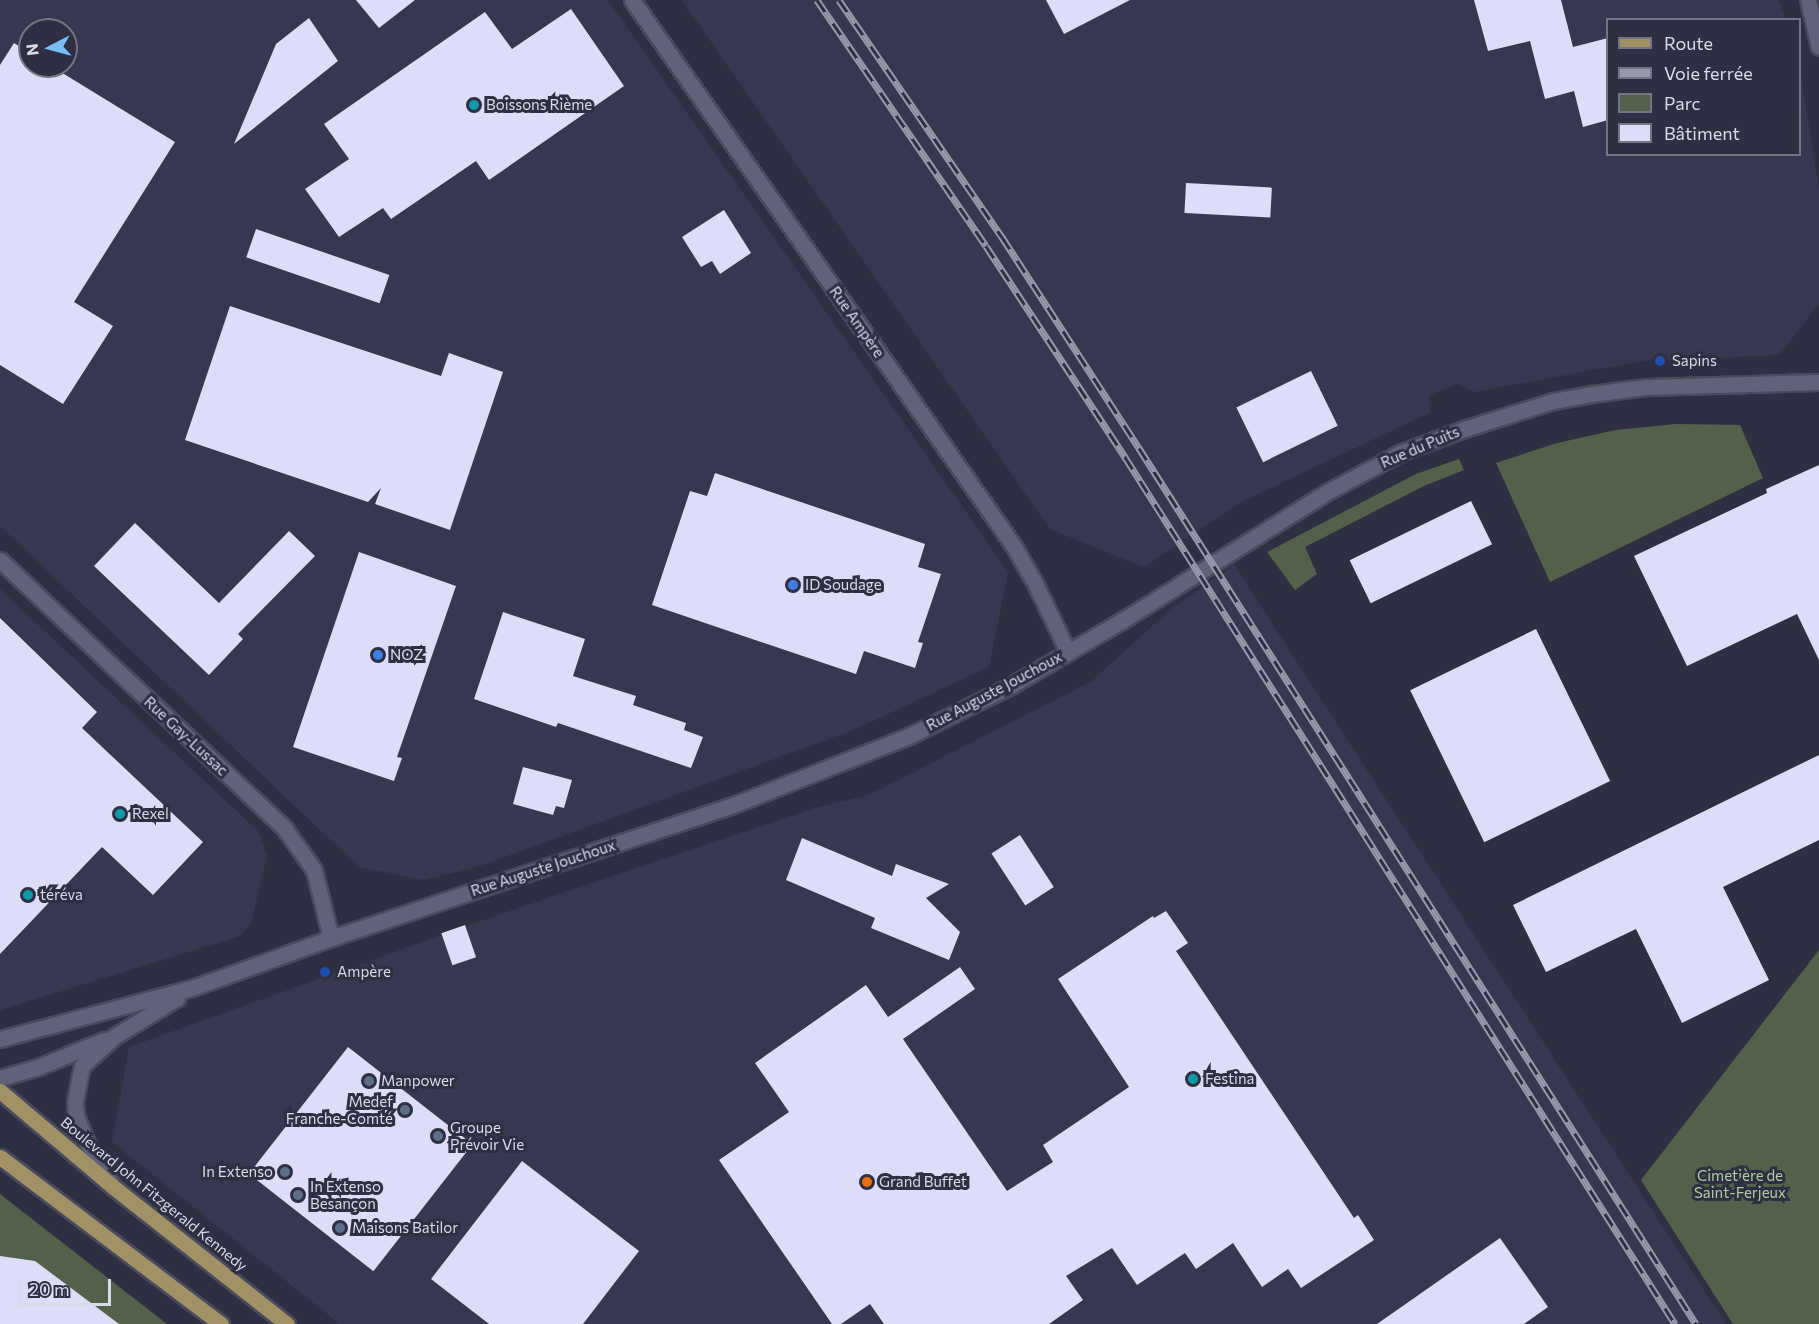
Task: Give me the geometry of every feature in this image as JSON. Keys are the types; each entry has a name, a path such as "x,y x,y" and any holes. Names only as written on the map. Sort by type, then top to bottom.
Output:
{"main road":[{"name":"Boulevard John Fitzgerald Kennedy","path":"0,1091 112,1186 287,1324"},
{"path":"0,1157 221,1324"}],"street":[{"name":"Rue Ampère","path":"632,0 1013,545 1033,579 1068,652"},
{"path":"1808,0 1819,47"},
{"name":"Rue du Puits","path":"1068,652 1327,492 1402,452 1464,429 1553,401 1590,394 1646,387 1819,382"},
{"name":"Rue Gay-Lussac","path":"0,560 285,830 314,870 331,938"},
{"name":"Rue Auguste Jouchoux","path":"0,1039 192,988 331,938 733,806 909,736 1012,685 1068,652"},
{"path":"0,1078 36,1068 115,1035 192,988"},
{"path":"112,1186 87,1143 76,1116 75,1101 82,1066 115,1035"}],"shaded area":[{"path":"0,0 608,0 1008,572 989,667 851,731 477,867 424,880 359,867 0,526"},
{"path":"682,0 1779,0 1785,18 1606,18 1606,156 1801,156 1801,77 1819,188 1819,304 1779,355 1642,361 1474,392 1457,384 1430,395 1429,413 1239,503 1144,567 1050,529"},
{"path":"1234,565 1726,1324 340,1324 112,1142 129,1047 492,917 818,807 869,795 1092,681 1171,609"},
{"path":"0,589 259,832 267,856 251,923 240,936 0,1010"}],"green space":[{"path":"1676,424 1740,425 1763,478 1550,582 1496,463 1557,443 1616,430"},
{"path":"1459,459 1464,470 1424,486 1305,547 1317,574 1295,590 1267,552 1416,474"},
{"name":"Cimetière de Saint-Ferjeux","path":"1819,950 1819,1324 1733,1324 1641,1180"},
{"path":"0,1194 167,1324 103,1324 0,1256"}],"building":[{"path":"356,0 415,0 379,28"},
{"path":"1046,0 1130,0 1064,34"},
{"path":"1474,0 1561,0 1573,47 1606,39 1606,121 1583,127 1574,91 1545,99 1530,41 1488,51"},
{"name":"Boissons Rième","path":"571,9 624,86 489,180 476,161 391,219 383,208 339,237 305,189 349,159 324,124 485,12 512,49"},
{"path":"309,18 338,61 234,144 276,44"},
{"path":"14,43 18,46 18,78 71,78 175,142 74,302 113,326 63,404 0,365 0,65"},
{"path":"1186,183 1272,188 1270,217 1184,213"},
{"path":"724,210 751,253 720,274 712,261 701,267 682,237"},
{"path":"256,229 389,275 380,303 246,257"},
{"path":"230,306 441,376 449,353 503,372 450,530 375,504 381,488 368,502 185,440"},
{"path":"1311,371 1338,426 1263,462 1236,407"},
{"path":"1819,465 1819,660 1797,614 1687,666 1634,556 1767,493 1766,489"},
{"path":"715,473 925,544 918,567 941,574 918,642 923,643 915,668 864,651 856,674 652,605 690,491 707,496"},
{"path":"1471,501 1492,544 1371,603 1350,560"},
{"path":"135,523 219,603 289,531 315,556 238,634 243,639 209,675 94,566"},
{"name":"NOZ","path":"359,552 456,586 397,757 402,758 394,781 293,747"},
{"path":"503,612 585,639 573,676 636,696 633,705 686,723 684,730 703,737 691,768 558,723 556,727 474,699"},
{"path":"0,618 97,712 82,728 203,842 153,895 102,847 0,954"},
{"path":"1536,629 1610,781 1484,842 1410,690"},
{"path":"1819,755 1819,840 1723,887 1769,980 1682,1023 1636,929 1546,972 1513,905"},
{"path":"523,767 572,780 564,808 556,806 553,815 513,804"},
{"path":"1020,835 1054,887 1025,906 991,854"},
{"path":"802,838 892,876 896,864 949,884 926,898 960,932 949,960 871,928 875,918 786,880"},
{"path":"1166,911 1188,943 1176,951 1354,1218 1358,1215 1374,1240 1301,1288 1288,1269 1262,1287 1233,1243 1196,1269 1185,1253 1137,1285 1112,1248 1066,1276 1083,1300 1049,1324 884,1324 870,1304 841,1324 832,1324 719,1160 789,1112 755,1063 866,985 888,1017 960,967 975,989 903,1039 1007,1191 1053,1162 1043,1145 1129,1087 1058,979 1153,916 1154,918"},
{"path":"465,925 476,957 452,965 441,933"},
{"path":"348,1047 473,1144 373,1271 249,1174"},
{"path":"522,1161 639,1251 583,1324 489,1324 431,1279"},
{"path":"1500,1238 1548,1307 1524,1324 1377,1324"},
{"path":"0,1256 35,1261 119,1324 0,1324"}],"railway":[{"path":"817,0 986,246 1125,457 1675,1324"},
{"path":"839,0 1002,237 1139,448 1696,1324"}],"place":[{"name":"Boissons Rième","path":"474,105"},
{"name":"Sapins","path":"1660,361"},
{"name":"ID Soudage","path":"793,585"},
{"name":"NOZ","path":"378,655"},
{"name":"Rexel","path":"120,814"},
{"name":"téréva","path":"28,895"},
{"name":"Ampère","path":"325,972"},
{"name":"Festina","path":"1193,1079"},
{"name":"Manpower","path":"369,1081"},
{"name":"Medef Franche-Comté","path":"405,1110"},
{"name":"Groupe Prévoir Vie","path":"438,1136"},
{"name":"In Extenso","path":"285,1172"},
{"name":"Grand Buffet","path":"867,1182"},
{"name":"In Extenso Besançon","path":"298,1195"},
{"name":"Maisons Batilor","path":"340,1228"}]}
